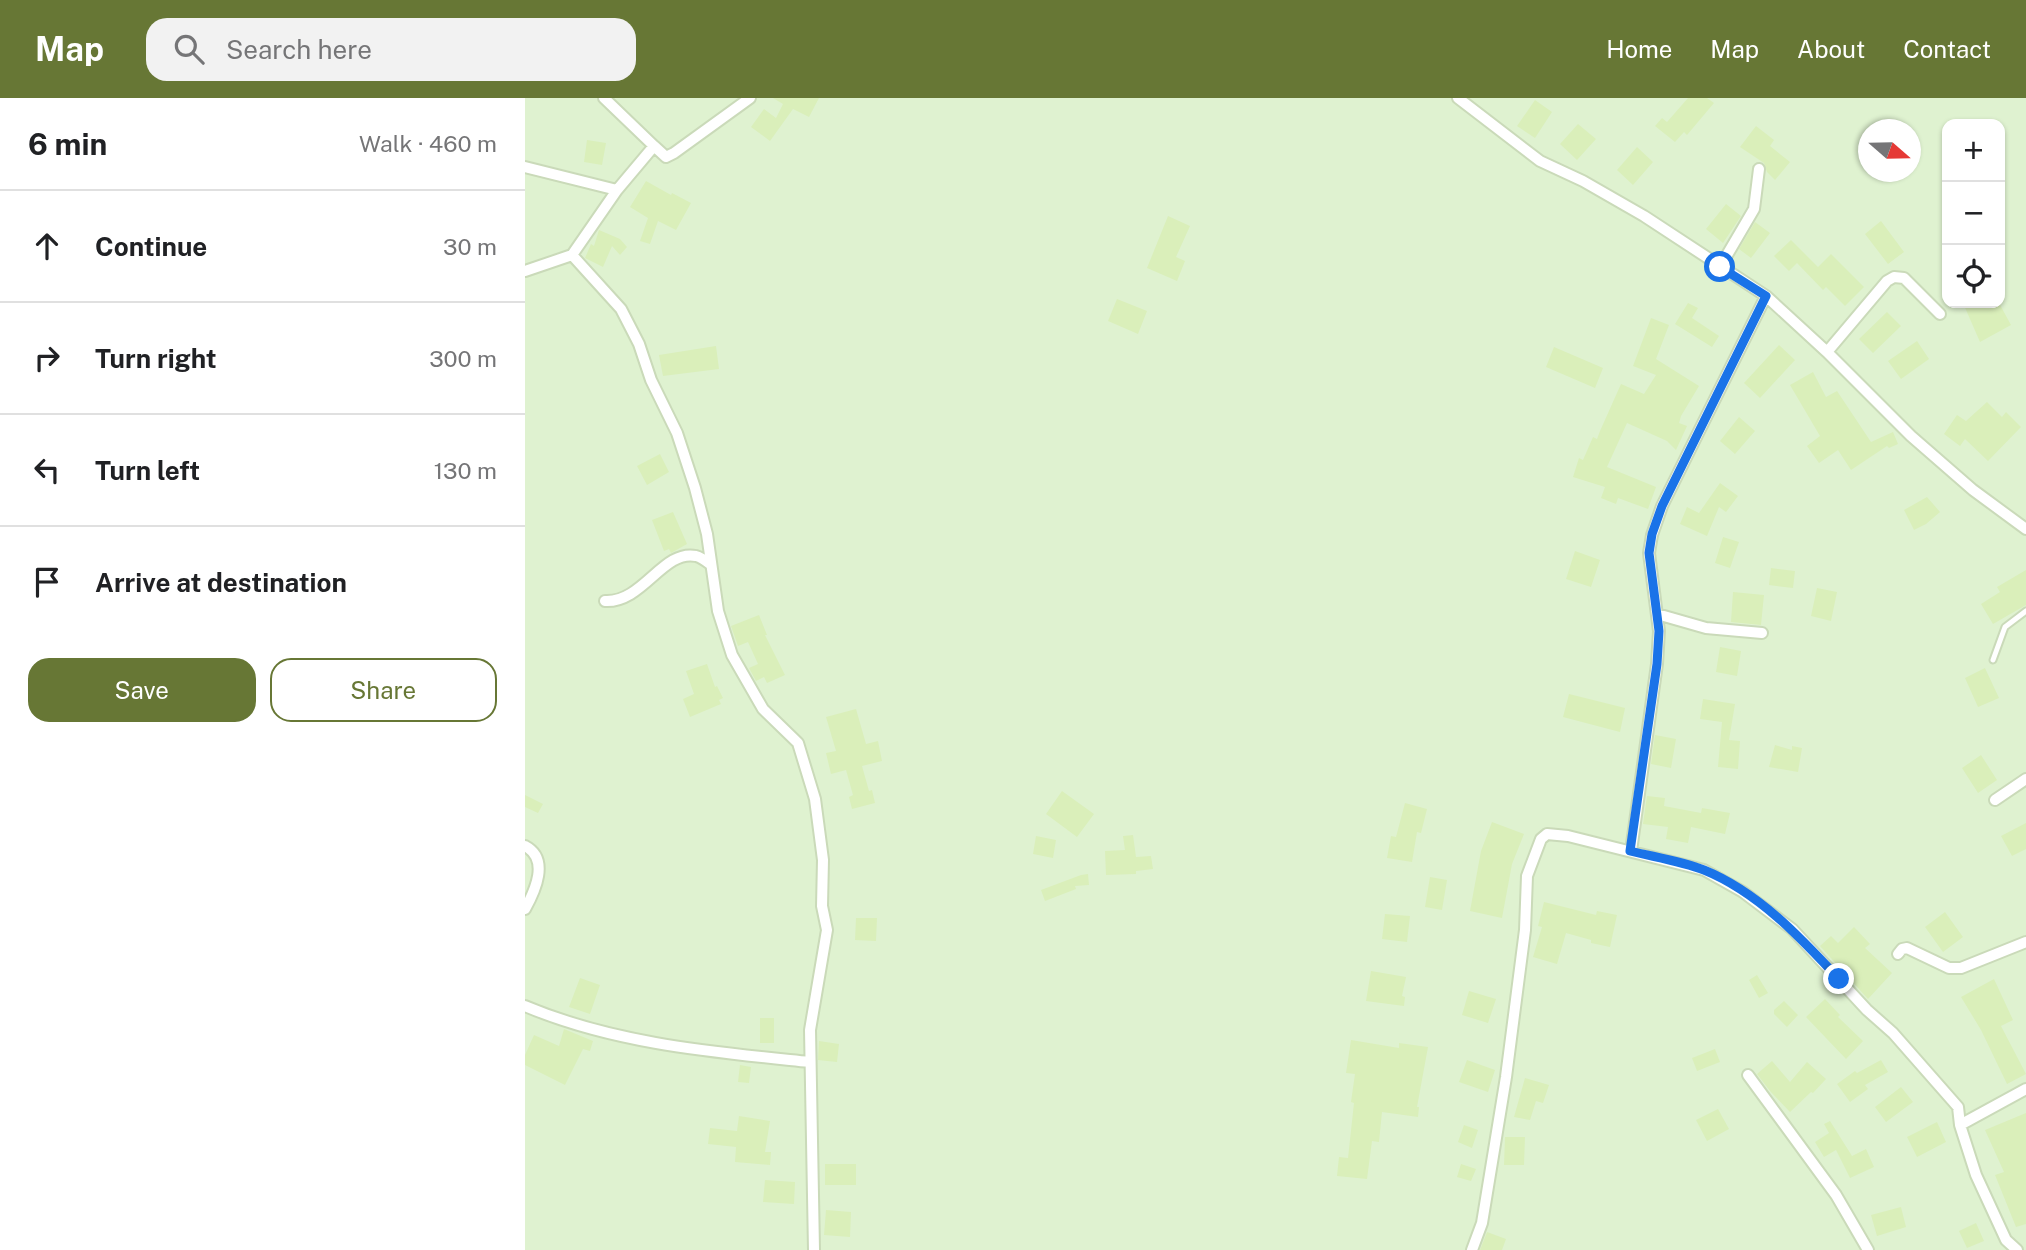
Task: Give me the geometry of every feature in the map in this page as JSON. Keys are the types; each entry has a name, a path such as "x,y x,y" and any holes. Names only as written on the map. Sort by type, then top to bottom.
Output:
{"street":[{"path":"604,98 666,157 750,98"},
{"path":"1458,98 1541,161 1583,181 1644,216 1766,296 1911,436 1973,490 2026,529"},
{"path":"525,271 572,255 617,190 654,146"},
{"path":"525,167 617,190"},
{"path":"1720,267 1754,209 1759,169"},
{"path":"572,255 621,309 639,344 651,380 677,433 695,488 707,534 718,611 732,655 763,709 798,743 815,799 823,860 822,906 827,930 810,1030 814,1250"},
{"path":"1827,352 1894,276 1904,278 1940,314"},
{"path":"1630,851 1657,664 1657,614 1649,553 1652,534 1662,506 1766,296"},
{"path":"605,601 618,602 637,591 671,561 684,556 697,556 710,564"},
{"path":"1657,614 1706,628 1762,633"},
{"path":"1995,800 2026,779"},
{"path":"1472,1250 1482,1223 1506,1077 1525,930 1527,876 1541,839 1548,834 1568,836 1704,870 1744,892 1792,929 1867,1010 1892,1032 1958,1107 1959,1125 1976,1175 2006,1240 2017,1250"},
{"path":"525,846 532,849 538,862 537,886 525,909"},
{"path":"1898,954 1907,948 1949,968 1961,968 2026,942"},
{"path":"525,1006 621,1038 694,1050 809,1062"},
{"path":"1748,1075 1836,1195 1868,1250"},
{"path":"1959,1125 2026,1089"}],"lane":[{"path":"1993,660 2005,627 2026,611"}],"shaded area":[{"path":"525,98 2026,98 2026,1250 525,1250"}],"building":[{"path":"773,98 819,98 809,117 793,109 770,141 751,127 764,109 776,118 783,104"},
{"path":"1688,98 1707,98 1714,103 1687,135 1684,132 1675,142 1655,126 1662,118 1667,122"},
{"path":"1535,100 1552,112 1535,138 1517,126"},
{"path":"1578,124 1596,139 1577,160 1560,144"},
{"path":"1756,126 1774,140 1770,146 1790,162 1775,180 1767,172 1764,163 1740,147"},
{"path":"587,140 606,143 602,165 584,162"},
{"path":"1637,147 1653,162 1633,185 1617,170"},
{"path":"646,181 691,203 676,230 658,221 650,244 640,241 648,218 630,207"},
{"path":"1726,204 1741,216 1723,243 1706,229"},
{"path":"1168,216 1190,226 1176,257 1185,261 1177,281 1147,268"},
{"path":"1881,221 1904,252 1888,264 1865,234"},
{"path":"1755,222 1770,233 1751,258 1739,249"},
{"path":"599,230 620,239 627,247 620,255 612,246 603,267 585,258 591,244 594,246"},
{"path":"1791,240 1818,267 1831,254 1864,287 1845,306 1826,287 1823,290 1797,263 1789,271 1774,256"},
{"path":"1117,299 1147,311 1138,334 1108,321"},
{"path":"1688,303 1698,308 1692,318 1719,336 1712,347 1675,324"},
{"path":"1965,308 2002,308 2011,325 1980,342"},
{"path":"1887,312 1901,326 1873,353 1859,339"},
{"path":"1651,318 1669,325 1656,359 1699,386 1681,416 1679,423 1687,426 1676,450 1667,441 1627,423 1607,467 1656,487 1648,509 1618,498 1616,504 1601,498 1605,487 1573,477 1579,458 1583,460 1593,437 1597,439 1621,384 1644,394 1656,375 1633,366"},
{"path":"1917,341 1929,359 1901,379 1888,361"},
{"path":"1779,345 1795,360 1760,398 1744,383"},
{"path":"716,346 719,369 663,376 659,355"},
{"path":"1554,347 1603,368 1595,388 1546,367"},
{"path":"1813,372 1826,397 1837,391 1871,442 1893,432 1898,444 1889,448 1887,446 1851,470 1838,450 1819,463 1807,446 1820,436 1790,385"},
{"path":"1987,402 2002,417 2006,412 2021,427 1988,461 1965,439 1960,446 1944,434 1957,415 1966,421"},
{"path":"1739,417 1755,431 1735,454 1720,441"},
{"path":"660,454 669,472 647,485 637,466"},
{"path":"1720,483 1738,496 1726,512 1719,507 1707,536 1680,524 1687,507 1699,513"},
{"path":"1927,497 1940,512 1914,530 1904,510"},
{"path":"673,512 687,544 671,553 669,549 664,551 652,520"},
{"path":"1723,537 1739,542 1730,568 1715,563"},
{"path":"1575,551 1600,560 1591,587 1566,579"},
{"path":"1771,568 1795,571 1793,588 1769,585"},
{"path":"2026,570 2026,605 1993,624 1981,604 2000,592 1997,587"},
{"path":"1817,588 1837,592 1831,621 1811,616"},
{"path":"1733,592 1764,595 1761,625 1731,622"},
{"path":"759,615 765,635 785,675 767,683 764,677 756,681 749,668 758,664 748,642 738,646 731,626"},
{"path":"1720,647 1741,651 1737,676 1716,672"},
{"path":"707,664 715,687 717,686 723,698 719,700 721,704 690,717 683,699 694,694 686,671"},
{"path":"1985,668 1999,698 1978,707 1965,678"},
{"path":"1569,694 1625,708 1620,732 1563,717"},
{"path":"1703,699 1735,704 1729,740 1740,741 1738,769 1718,767 1722,722 1700,719"},
{"path":"856,709 866,744 878,741 882,761 862,766 875,803 852,809 849,797 853,795 846,770 831,774 826,753 836,751 826,717"},
{"path":"1655,735 1676,739 1671,768 1651,764"},
{"path":"1775,745 1792,750 1792,746 1802,748 1798,772 1769,767"},
{"path":"1981,755 1997,780 1978,793 1962,768"},
{"path":"1062,791 1094,814 1077,837 1046,814"},
{"path":"525,795 543,804 538,813 525,807"},
{"path":"1647,796 1665,798 1664,806 1701,813 1702,808 1730,813 1725,834 1691,827 1688,843 1666,839 1668,827 1643,824"},
{"path":"1405,803 1427,809 1421,833 1417,832 1412,862 1387,858 1391,836 1396,837"},
{"path":"1492,822 1524,834 1512,864 1502,918 1470,911 1481,851"},
{"path":"2026,823 2026,849 2012,856 2001,836"},
{"path":"1133,835 1136,857 1151,856 1153,869 1136,871 1136,874 1106,875 1105,851 1125,850 1123,836"},
{"path":"1036,836 1056,840 1053,858 1033,854"},
{"path":"1088,874 1089,885 1075,886 1076,889 1045,901 1041,890"},
{"path":"1430,877 1447,880 1442,910 1425,907"},
{"path":"1544,902 1596,915 1597,911 1617,915 1610,947 1566,933 1557,964 1533,957 1542,927 1538,926"},
{"path":"1945,912 1963,937 1943,952 1925,927"},
{"path":"1385,914 1410,916 1407,942 1382,939"},
{"path":"856,918 877,918 876,941 855,940"},
{"path":"1854,927 1870,944 1865,948 1892,973 1868,999 1820,946 1831,936 1838,943"},
{"path":"1371,971 1406,977 1402,996 1405,997 1404,1006 1366,1001"},
{"path":"1757,975 1768,993 1759,998 1749,980"},
{"path":"580,978 600,985 590,1014 569,1007"},
{"path":"1994,979 2013,1020 2001,1026 2026,1074 2007,1084 1981,1030 1961,997"},
{"path":"1469,991 1496,999 1488,1023 1462,1015"},
{"path":"1825,999 1840,1015 1838,1017 1863,1041 1846,1059 1806,1017"},
{"path":"1784,1001 1798,1015 1787,1027 1774,1014 1774,1010"},
{"path":"760,1018 774,1018 774,1043 760,1043"},
{"path":"564,1029 593,1041 590,1051 583,1049 565,1085 525,1065 525,1055 534,1035 559,1046"},
{"path":"1351,1040 1399,1048 1399,1043 1428,1047 1417,1107 1418,1117 1382,1112 1379,1142 1372,1141 1367,1179 1337,1176 1339,1157 1348,1158 1354,1103 1351,1102 1355,1074 1346,1073"},
{"path":"819,1041 839,1044 837,1062 818,1060"},
{"path":"1715,1049 1720,1062 1697,1071 1692,1058"},
{"path":"1467,1060 1495,1070 1488,1092 1459,1082"},
{"path":"1881,1060 1888,1072 1865,1085 1868,1089 1850,1102 1837,1084 1855,1071 1857,1073"},
{"path":"1772,1061 1790,1082 1807,1062 1826,1079 1790,1112 1757,1074"},
{"path":"740,1065 751,1067 749,1083 738,1082"},
{"path":"1525,1078 1549,1085 1543,1103 1536,1101 1530,1120 1514,1117"},
{"path":"1901,1087 1913,1102 1886,1122 1875,1107"},
{"path":"1718,1109 1729,1129 1707,1141 1696,1120"},
{"path":"2026,1113 2026,1224 2016,1227 1995,1175 2004,1172 1985,1130"},
{"path":"739,1116 770,1121 765,1152 771,1152 770,1165 735,1162 736,1147 708,1144 710,1128 737,1131"},
{"path":"1830,1121 1852,1156 1866,1149 1874,1167 1850,1178 1836,1150 1824,1157 1815,1142 1829,1133 1824,1124"},
{"path":"1937,1122 1946,1142 1917,1157 1907,1137"},
{"path":"1464,1125 1478,1130 1472,1148 1458,1142"},
{"path":"1505,1137 1525,1137 1524,1165 1504,1165"},
{"path":"825,1164 856,1164 856,1185 825,1185"},
{"path":"1461,1164 1476,1169 1471,1181 1457,1177"},
{"path":"765,1180 795,1182 794,1204 763,1202"},
{"path":"1901,1207 1906,1227 1877,1236 1871,1215"},
{"path":"826,1210 851,1212 850,1237 824,1235"},
{"path":"1976,1223 1984,1241 1967,1248 1959,1231"},
{"path":"1487,1232 1506,1239 1502,1250 1480,1250"}],"route":[{"path":"1720,267 1766,296 1662,506 1652,534 1649,553 1659,631 1657,664 1630,851 1704,870 1744,892 1792,929 1839,979"}]}
